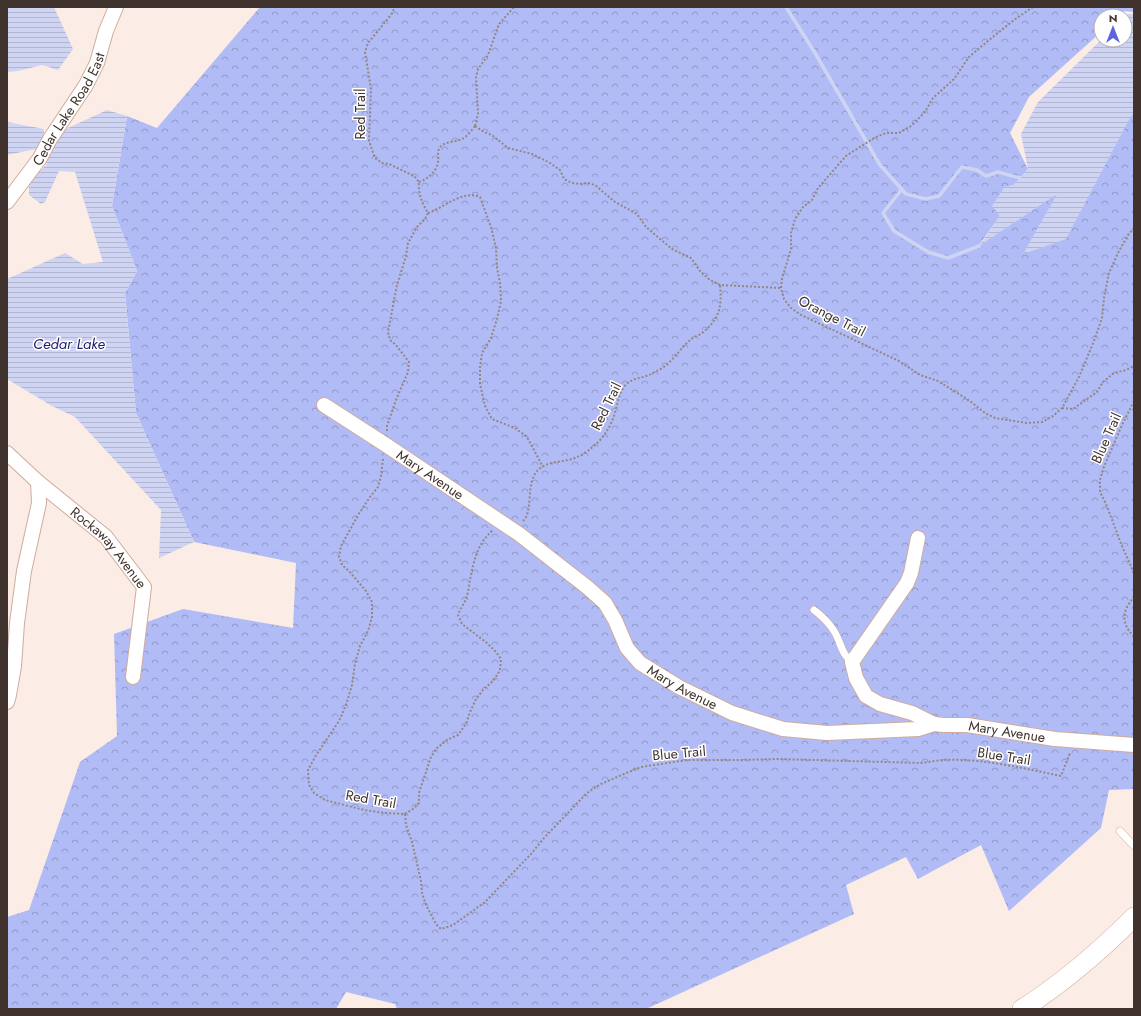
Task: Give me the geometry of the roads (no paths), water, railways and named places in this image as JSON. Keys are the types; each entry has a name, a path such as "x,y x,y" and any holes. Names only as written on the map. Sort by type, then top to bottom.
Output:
{"street":[{"name":"Cedar Lake Road East","path":"7,202 40,158 50,138 86,85 96,63 106,31 116,7"},
{"name":"Mary Avenue","path":"324,405 510,528 581,582 605,602 615,620 627,648 640,663 679,687 732,713 783,729 827,733 918,729 934,724 967,725 1055,739 1134,745"},
{"name":"Rockaway Avenue","path":"7,453 38,482 106,537 144,587 133,677"},
{"path":"7,702 14,666 17,624 26,565 39,503 38,482"},
{"path":"918,538 914,563 907,583 852,662 856,678 866,696 880,704 912,713 934,724"},
{"path":"1022,1009 1088,960 1134,917"}],"lane":[{"path":"814,610 824,617 834,632 845,657 852,662"},
{"path":"1120,831 1134,846"}],"water":[{"path":"7,7 54,7 73,49 58,70 42,65 7,72"},
{"path":"1134,14 1134,113 1131,116 1066,239 1023,254 1057,194 979,246 1000,216 992,206 1005,187 1014,185 1028,169 1021,134 1038,102 1093,48 1133,48"},
{"name":"Cedar Lake","path":"107,110 127,116 112,206 137,271 125,293 136,413 194,542 159,558 161,510 75,417 52,406 7,379 7,279 65,253 83,264 103,262 75,172 59,171 45,202 41,204 29,195 29,185 34,177 47,164 48,155 36,149 7,155 7,122 44,129 44,139"}],"waterway":[{"path":"786,7 815,53 880,165 906,194 926,199 939,196 962,167 977,170 986,176 998,172 1020,178"},
{"path":"902,189 883,213 894,231 928,252 948,258 979,246"}]}
